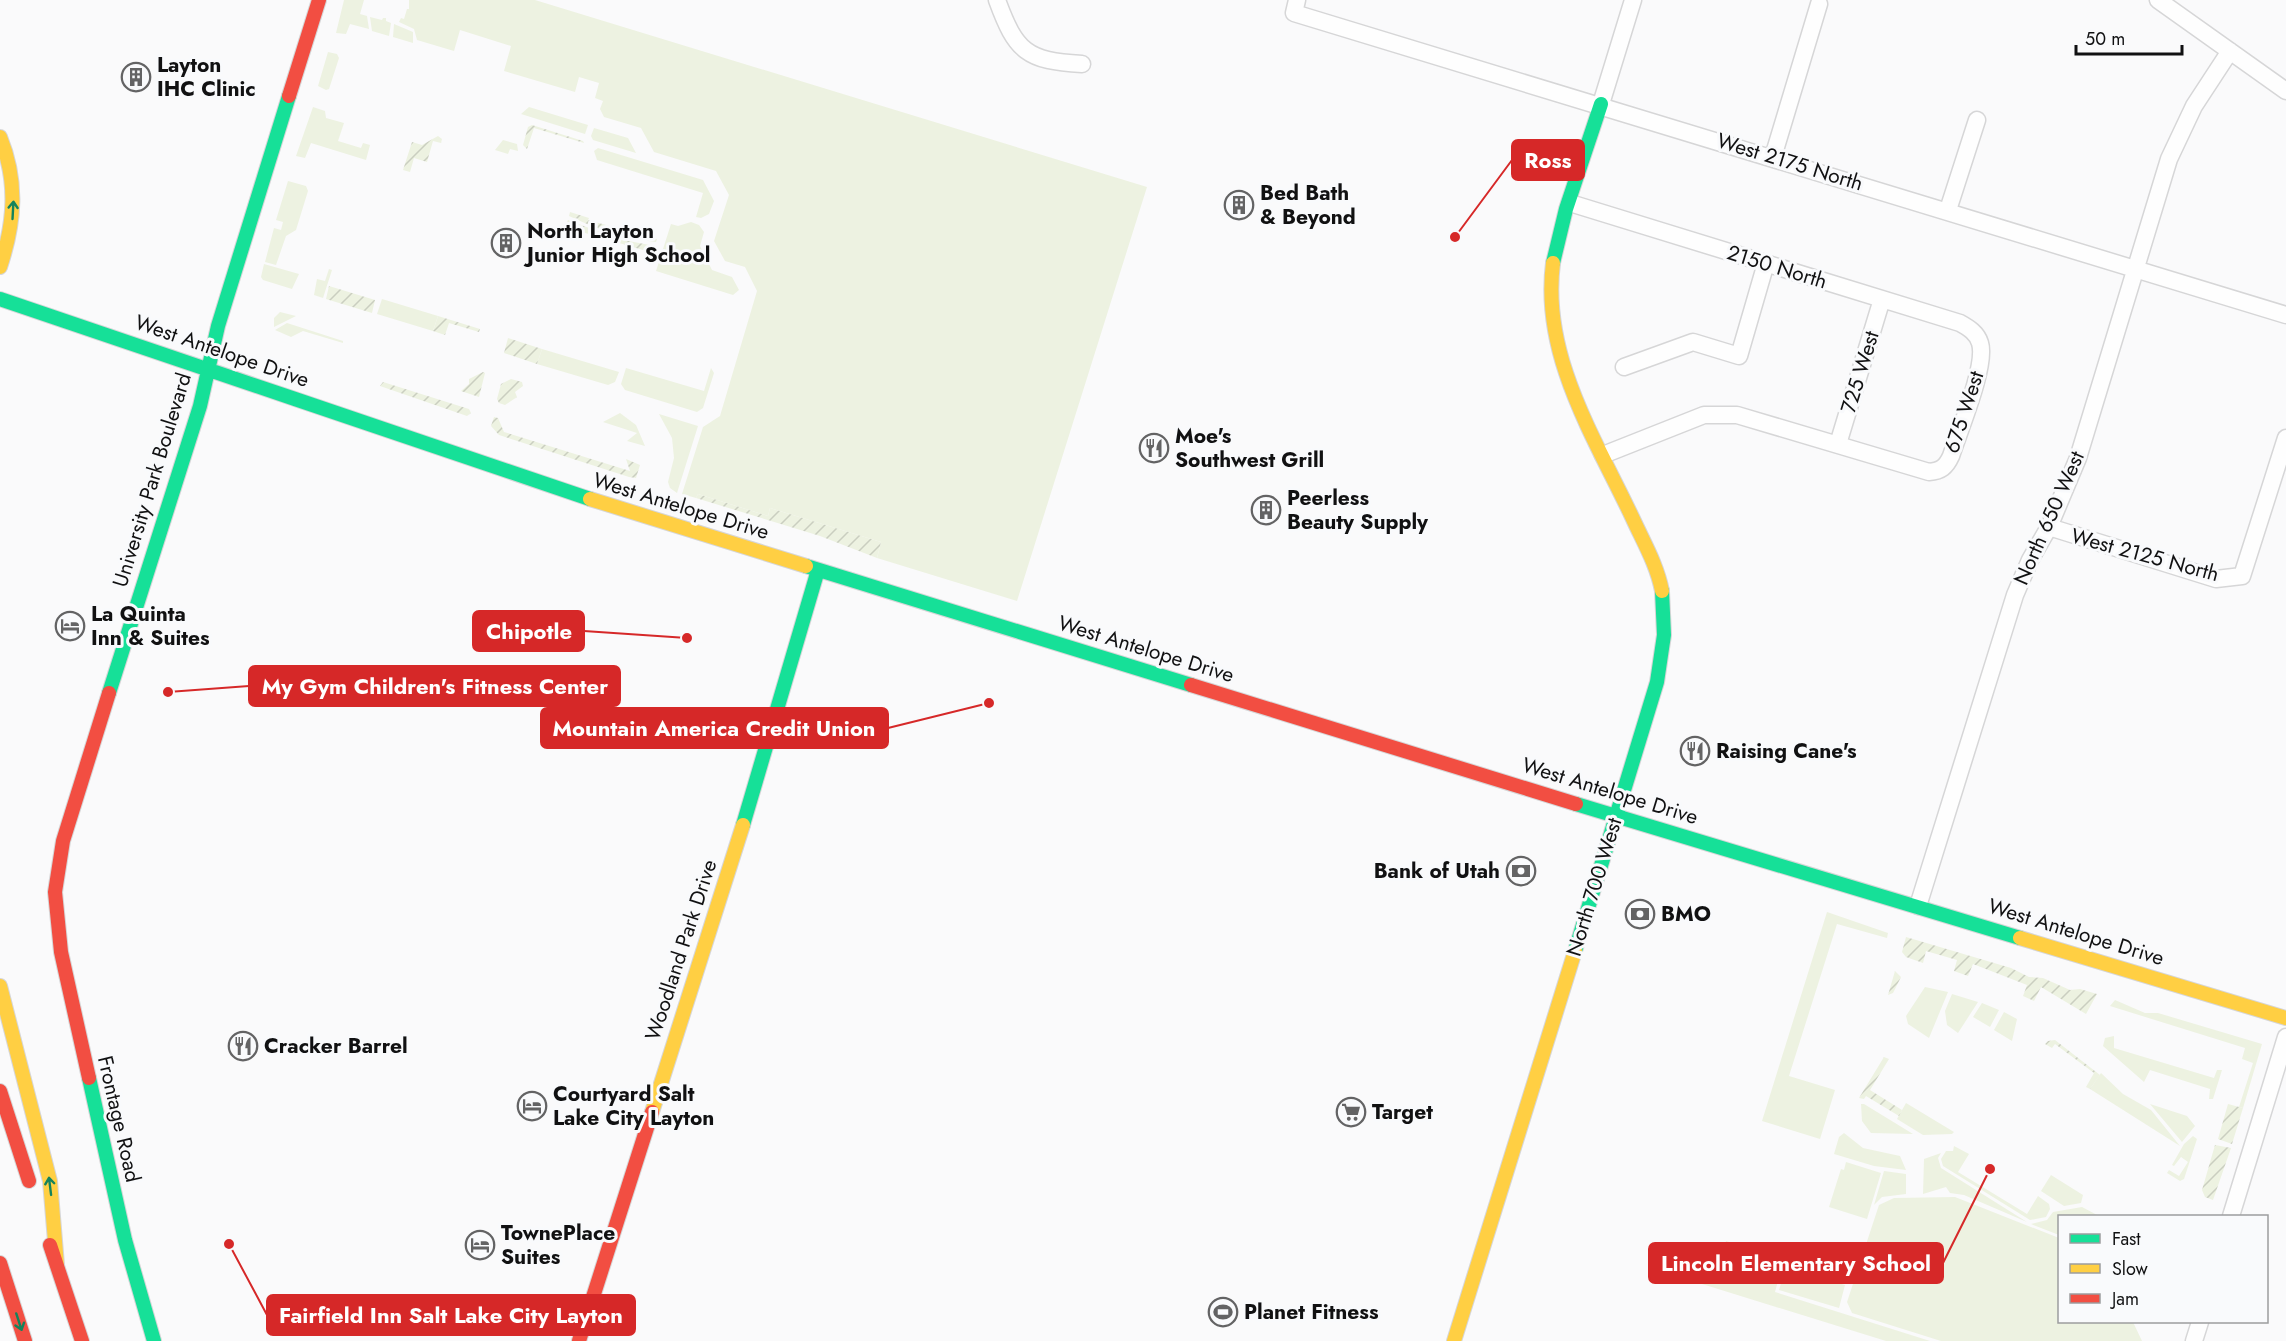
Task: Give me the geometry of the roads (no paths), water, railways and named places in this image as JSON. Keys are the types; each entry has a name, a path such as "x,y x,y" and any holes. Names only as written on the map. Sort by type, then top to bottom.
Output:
{"main road":[{"name":"University Park Boulevard","path":"55,904 57,867 63,841 200,406 218,326 319,0"},
{"name":"North 700 West","path":"1454,1341 1664,658 1665,637 1658,572 1576,398 1554,337 1550,282 1556,248 1601,104"},
{"path":"0,137 9,163 14,207 12,232 0,267"},
{"name":"West Antelope Drive","path":"0,299 208,367 469,460 818,570 2286,1018"},
{"name":"Woodland Park Drive","path":"579,1341 759,776 818,570"},
{"name":"Frontage Road","path":"55,904 59,942 102,1139 132,1269 154,1341"},
{"path":"0,986 50,1181 57,1265"},
{"path":"0,1090 82,1341"},
{"path":"0,1263 25,1341"}],"street":[{"path":"997,0 1008,31 1027,53 1050,62 1082,64"},
{"path":"1601,104 1633,0"},
{"path":"2158,0 2286,91"},
{"path":"1773,157 1819,3"},
{"name":"West 2175 North","path":"1296,6 1601,104 2286,315"},
{"name":"North 650 West","path":"1918,906 2015,594 2030,560 2049,527 2078,458 2169,159 2181,130 2230,51"},
{"path":"1948,210 1977,120"},
{"name":"2150 North","path":"1570,203 1960,323 1979,340"},
{"path":"1624,367 1693,342 1739,356 1766,264"},
{"name":"725 West","path":"1838,444 1882,299"},
{"name":"675 West","path":"1838,444 1929,472 1942,470 1951,456 1981,362 1979,340"},
{"path":"1604,455 1704,415 1737,415 1838,444"},
{"name":"West 2125 North","path":"2049,527 2216,579 2242,576 2286,438"},
{"path":"2231,1215 2286,1037"},
{"path":"2194,1341 2200,1323"}],"place":[{"name":"Layton IHC Clinic","path":"136,77"},
{"name":"Bed Bath & Beyond","path":"1239,205"},
{"name":"Ross","path":"1455,237"},
{"name":"North Layton Junior High School","path":"506,243"},
{"name":"Moe's Southwest Grill","path":"1154,448"},
{"name":"Peerless Beauty Supply","path":"1266,510"},
{"name":"La Quinta Inn & Suites","path":"70,626"},
{"name":"Chipotle","path":"687,638"},
{"name":"My Gym Children's Fitness Center","path":"168,692"},
{"name":"Mountain America Credit Union","path":"989,703"},
{"name":"Raising Cane's","path":"1695,751"},
{"name":"Bank of Utah","path":"1521,871"},
{"name":"BMO","path":"1640,914"},
{"name":"Cracker Barrel","path":"243,1046"},
{"name":"Courtyard Salt Lake City Layton","path":"532,1106"},
{"name":"Target","path":"1351,1112"},
{"name":"Lincoln Elementary School","path":"1990,1169"},
{"name":"Fairfield Inn Salt Lake City Layton","path":"229,1244"},
{"name":"TownePlace Suites","path":"480,1245"},
{"name":"Planet Fitness","path":"1223,1312"}]}
